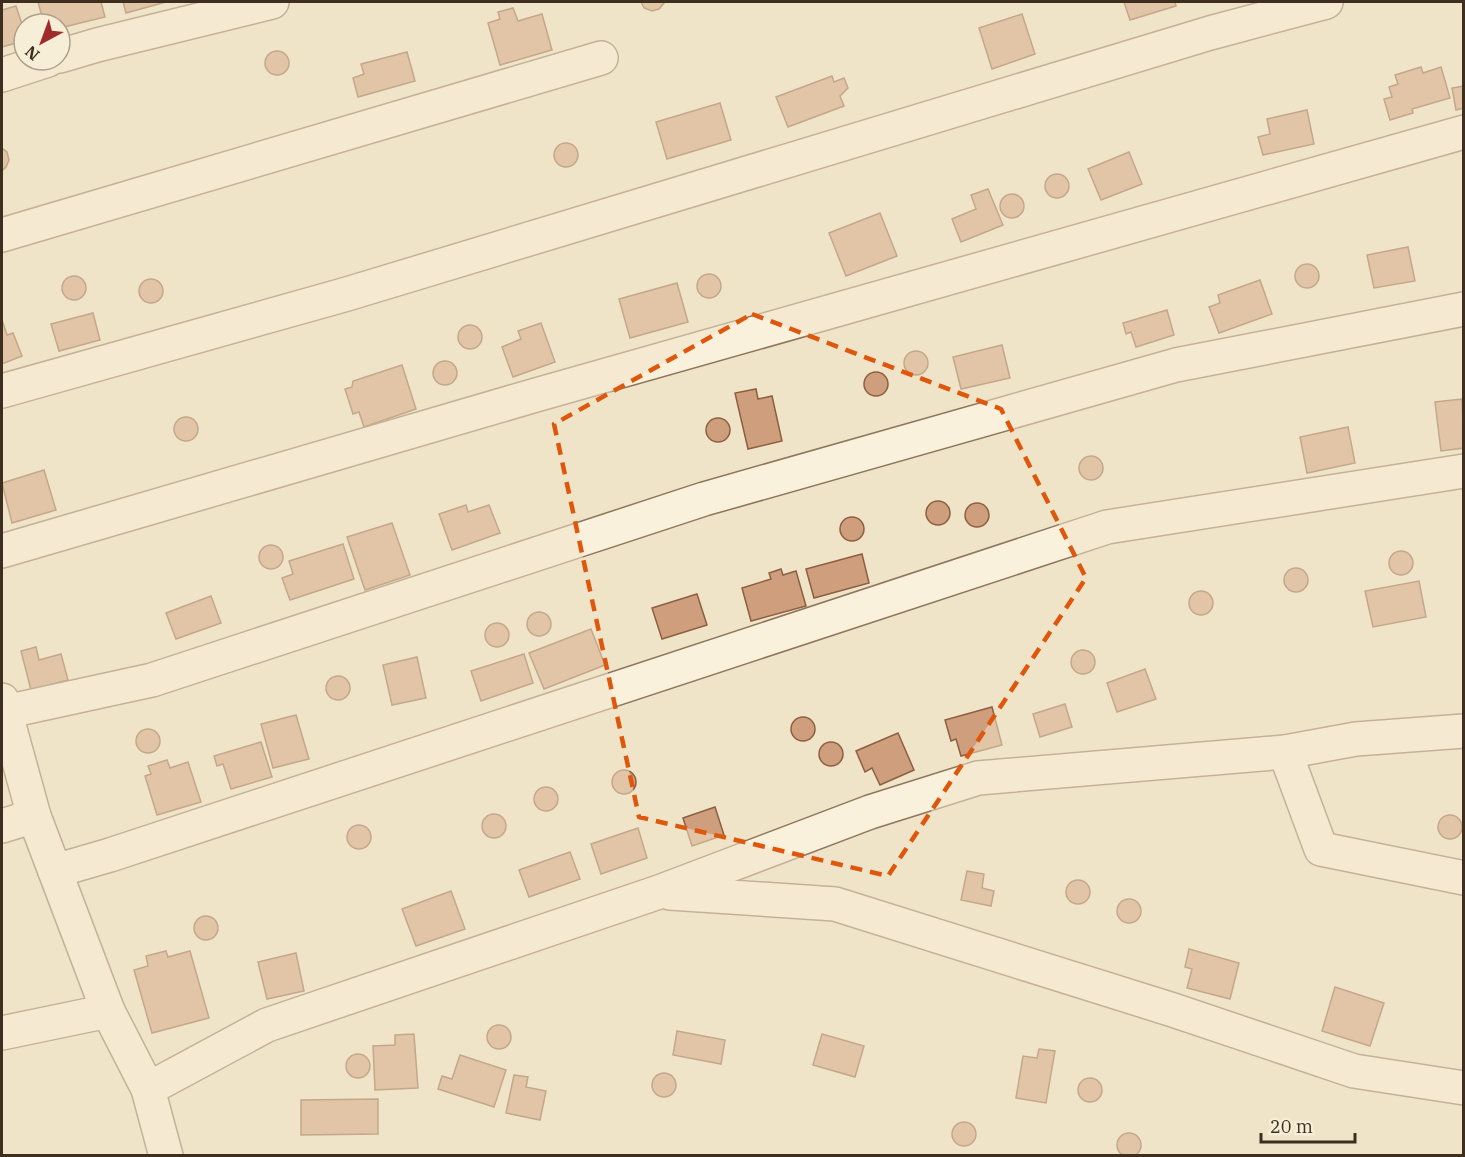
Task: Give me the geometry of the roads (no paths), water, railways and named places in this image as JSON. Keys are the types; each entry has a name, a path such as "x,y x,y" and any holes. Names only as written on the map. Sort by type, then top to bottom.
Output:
{"street":[{"path":"72,52 272,2"},
{"path":"2,391 347,294 1210,33 1326,2"},
{"path":"2,235 601,58"},
{"path":"2,551 559,388 1464,132"},
{"path":"166,1155 148,1089 108,1011 34,816 3,706 152,680 704,499 1176,365 1464,309"},
{"path":"55,871 144,844 1107,527 1464,471"},
{"path":"148,1089 267,1025 659,892 870,812 978,778 1286,752 1356,739 1464,731"},
{"path":"1286,752 1321,849 1464,878"},
{"path":"2,826 34,816"},
{"path":"659,892 835,904 1173,1010 1354,1071 1464,1088"},
{"path":"2,1033 108,1011"}]}
